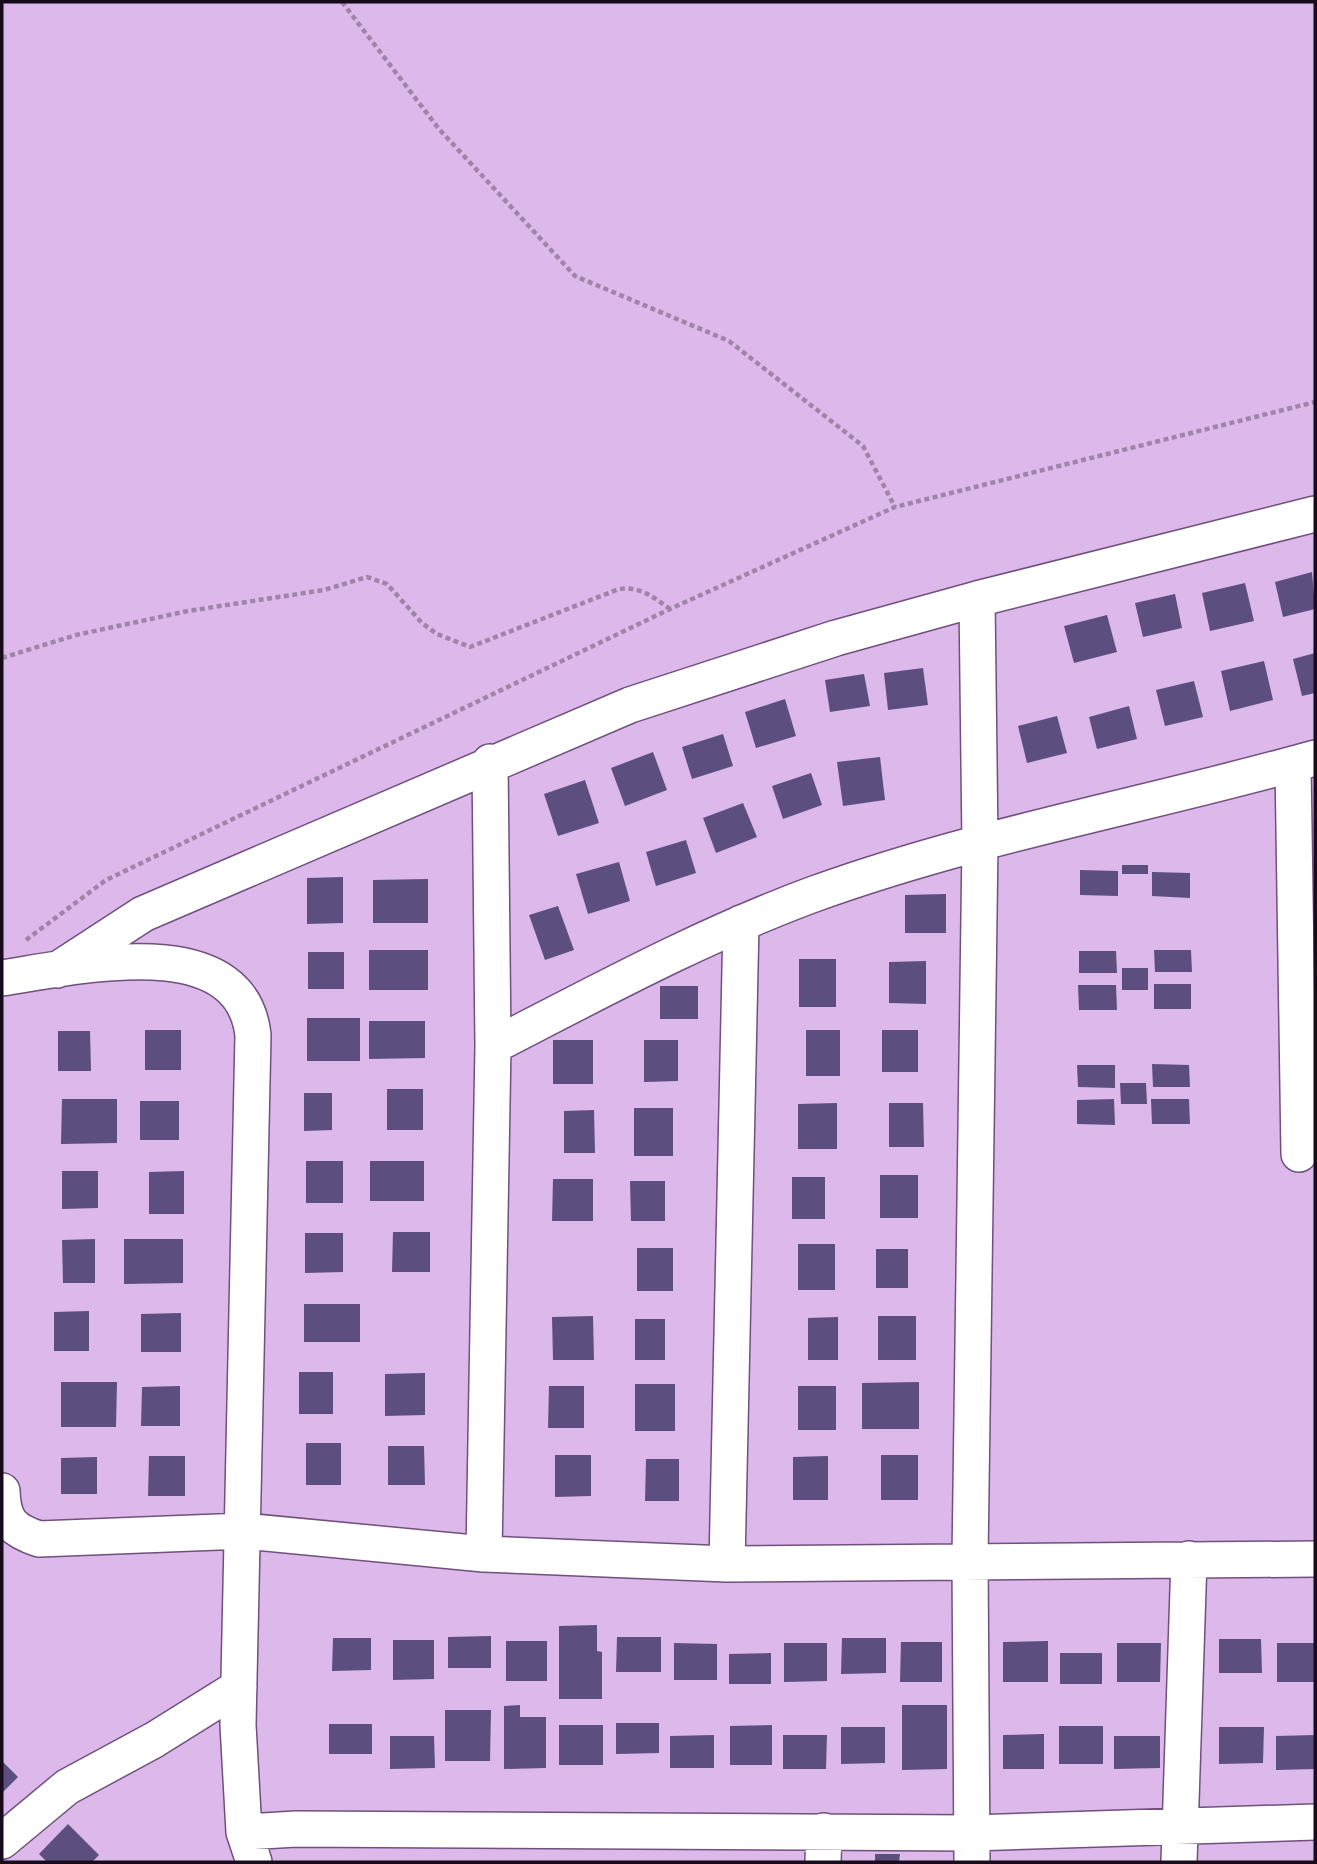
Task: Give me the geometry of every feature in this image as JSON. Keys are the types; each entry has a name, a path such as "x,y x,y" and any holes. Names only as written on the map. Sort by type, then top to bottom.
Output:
{"street":[{"path":"57,970 143,914 490,762 629,705 836,638 977,598 1315,514"},
{"path":"971,1848 970,1560 980,844 977,598"},
{"path":"493,1046 741,923 815,894 980,844 1304,761 1299,1154"},
{"path":"484,1554 493,1046 490,762"},
{"path":"727,1564 741,923"},
{"path":"2,978 136,961 174,962 216,977 243,999 251,1014 254,1035 239,1687 239,1769 249,1847 296,1829 823,1846 971,1848 1179,1827 1315,1822"},
{"path":"2,1491 6,1518 17,1532 39,1539 244,1531 484,1554 727,1564 1315,1559"},
{"path":"1179,1862 1189,1559"},
{"path":"2,1841 67,1787 154,1740 239,1687"}],"path":[{"path":"342,2 439,129 575,276 729,341 863,446 895,507"},
{"path":"20,946 48,921 106,880 670,610 895,507 1315,402"},
{"path":"2,658 89,633 188,611 324,590 367,577 387,584 422,623 437,634 470,647 619,589 631,587 642,590 670,610"}],"building":[{"path":"1312,572 1315,609 1283,617 1275,582"},
{"path":"1245,583 1254,621 1210,631 1202,593"},
{"path":"1175,594 1182,628 1143,637 1135,603"},
{"path":"1107,615 1117,652 1074,663 1064,626"},
{"path":"1315,653 1315,693 1302,696 1293,659"},
{"path":"1264,661 1273,700 1230,711 1221,671"},
{"path":"923,668 928,705 888,710 884,673"},
{"path":"864,674 870,706 830,712 825,680"},
{"path":"1194,681 1203,717 1165,726 1156,690"},
{"path":"785,699 796,736 756,748 745,712"},
{"path":"1129,706 1137,739 1097,749 1089,717"},
{"path":"1057,716 1067,753 1027,763 1018,726"},
{"path":"723,734 733,766 692,779 682,747"},
{"path":"653,752 667,790 625,806 611,768"},
{"path":"880,757 885,800 843,806 837,762"},
{"path":"811,773 822,805 783,819 772,786"},
{"path":"585,780 599,823 558,836 544,794"},
{"path":"743,803 757,837 716,853 703,818"},
{"path":"686,840 696,873 656,886 646,852"},
{"path":"619,862 630,901 588,914 576,874"},
{"path":"1122,865 1148,865 1148,874 1122,874"},
{"path":"1080,870 1118,871 1118,896 1080,895"},
{"path":"1152,872 1190,873 1190,898 1152,896"},
{"path":"343,877 343,923 307,924 307,878"},
{"path":"428,879 428,923 373,923 373,880"},
{"path":"946,894 946,933 905,933 905,895"},
{"path":"558,906 574,950 545,960 529,915"},
{"path":"369,950 428,950 428,990 369,990"},
{"path":"1154,950 1191,950 1192,972 1155,972"},
{"path":"1079,951 1116,951 1117,973 1079,973"},
{"path":"308,952 344,952 344,989 308,989"},
{"path":"799,959 836,959 836,1007 799,1007"},
{"path":"926,961 926,1004 889,1003 889,962"},
{"path":"1122,968 1148,968 1148,990 1122,990"},
{"path":"1154,984 1191,984 1191,1009 1154,1009"},
{"path":"1078,985 1116,985 1117,1010 1079,1010"},
{"path":"660,986 698,986 698,1019 660,1019"},
{"path":"307,1018 360,1018 360,1061 307,1061"},
{"path":"369,1021 425,1021 425,1058 369,1059"},
{"path":"145,1030 181,1030 181,1070 145,1070"},
{"path":"806,1030 840,1030 840,1076 806,1076"},
{"path":"882,1030 918,1030 918,1072 882,1072"},
{"path":"58,1031 90,1031 91,1071 58,1071"},
{"path":"553,1040 593,1040 593,1084 553,1084"},
{"path":"644,1040 678,1040 678,1081 644,1082"},
{"path":"1152,1064 1189,1065 1190,1087 1153,1087"},
{"path":"1077,1065 1115,1065 1115,1088 1078,1087"},
{"path":"1120,1083 1146,1083 1147,1104 1121,1104"},
{"path":"387,1089 423,1089 423,1130 387,1130"},
{"path":"304,1093 332,1093 332,1130 304,1131"},
{"path":"62,1099 117,1099 117,1143 61,1144"},
{"path":"1114,1099 1115,1125 1077,1124 1077,1100"},
{"path":"1151,1099 1189,1099 1190,1124 1152,1124"},
{"path":"140,1101 179,1101 179,1140 140,1140"},
{"path":"837,1103 837,1149 798,1149 798,1104"},
{"path":"889,1103 923,1103 924,1147 889,1147"},
{"path":"634,1108 673,1108 673,1156 634,1156"},
{"path":"594,1110 595,1153 564,1153 564,1111"},
{"path":"306,1161 343,1161 343,1203 306,1203"},
{"path":"370,1161 424,1161 424,1201 370,1201"},
{"path":"62,1171 98,1171 98,1208 62,1209"},
{"path":"184,1171 184,1214 149,1214 149,1172"},
{"path":"880,1175 918,1175 918,1218 880,1218"},
{"path":"792,1177 825,1177 825,1219 792,1219"},
{"path":"553,1179 593,1179 593,1221 552,1221"},
{"path":"630,1181 665,1181 665,1221 631,1221"},
{"path":"393,1232 430,1232 430,1272 392,1272"},
{"path":"305,1233 343,1233 343,1272 305,1273"},
{"path":"95,1239 95,1283 63,1283 62,1240"},
{"path":"124,1239 183,1239 183,1283 124,1284"},
{"path":"798,1244 835,1244 835,1290 798,1290"},
{"path":"637,1248 673,1248 673,1291 637,1291"},
{"path":"876,1249 908,1249 908,1288 876,1288"},
{"path":"304,1304 360,1304 360,1342 304,1342"},
{"path":"89,1311 89,1351 54,1351 54,1312"},
{"path":"181,1313 181,1352 141,1352 141,1314"},
{"path":"593,1316 594,1360 553,1360 552,1317"},
{"path":"878,1316 916,1316 916,1360 878,1360"},
{"path":"838,1317 838,1360 808,1360 808,1318"},
{"path":"635,1319 665,1319 665,1360 635,1360"},
{"path":"299,1372 333,1372 333,1414 299,1414"},
{"path":"425,1373 425,1415 385,1416 385,1374"},
{"path":"61,1382 117,1382 116,1427 61,1427"},
{"path":"919,1382 919,1429 862,1429 862,1383"},
{"path":"635,1384 675,1384 675,1431 635,1431"},
{"path":"180,1386 180,1426 141,1426 142,1387"},
{"path":"549,1386 584,1386 584,1428 548,1428"},
{"path":"798,1386 836,1386 836,1430 798,1430"},
{"path":"306,1443 341,1443 341,1485 306,1485"},
{"path":"388,1446 424,1446 425,1485 388,1485"},
{"path":"555,1455 591,1455 591,1496 555,1497"},
{"path":"881,1455 918,1455 918,1500 881,1500"},
{"path":"149,1456 185,1456 185,1496 148,1496"},
{"path":"828,1456 828,1500 793,1500 793,1457"},
{"path":"97,1457 97,1494 61,1494 61,1458"},
{"path":"646,1459 679,1459 679,1501 645,1501"},
{"path":"597,1625 597,1651 602,1652 602,1699 559,1699 559,1626"},
{"path":"491,1636 491,1668 448,1668 448,1637"},
{"path":"617,1637 661,1637 661,1672 616,1672"},
{"path":"333,1638 371,1638 371,1670 332,1671"},
{"path":"842,1638 886,1638 886,1673 841,1674"},
{"path":"1219,1639 1261,1639 1262,1673 1219,1673"},
{"path":"393,1640 434,1640 434,1679 393,1680"},
{"path":"506,1641 547,1641 547,1681 506,1681"},
{"path":"1048,1641 1048,1682 1003,1682 1003,1642"},
{"path":"901,1642 942,1642 942,1682 900,1682"},
{"path":"674,1643 717,1644 717,1680 674,1680"},
{"path":"784,1643 827,1643 827,1681 784,1682"},
{"path":"1117,1643 1161,1643 1160,1682 1117,1682"},
{"path":"1277,1643 1315,1643 1315,1682 1277,1682"},
{"path":"771,1653 771,1684 729,1684 729,1654"},
{"path":"1060,1653 1102,1653 1102,1684 1060,1684"},
{"path":"520,1705 520,1717 546,1717 546,1768 504,1769 504,1706"},
{"path":"902,1705 947,1705 947,1769 902,1770"},
{"path":"445,1710 491,1710 490,1761 445,1761"},
{"path":"616,1723 659,1723 659,1753 616,1754"},
{"path":"329,1724 372,1724 372,1754 329,1754"},
{"path":"559,1725 603,1725 603,1765 559,1765"},
{"path":"772,1725 772,1765 730,1765 730,1726"},
{"path":"1059,1726 1103,1726 1103,1764 1059,1764"},
{"path":"841,1727 885,1727 885,1763 841,1764"},
{"path":"1219,1727 1264,1727 1263,1763 1219,1764"},
{"path":"1044,1734 1044,1769 1003,1769 1003,1735"},
{"path":"714,1735 714,1768 670,1768 670,1736"},
{"path":"783,1735 827,1735 826,1769 783,1769"},
{"path":"1315,1735 1315,1769 1276,1770 1276,1736"},
{"path":"390,1736 434,1736 435,1768 390,1769"},
{"path":"1114,1736 1160,1736 1160,1768 1114,1769"},
{"path":"2,1761 18,1777 2,1793"},
{"path":"68,1824 99,1855 92,1862 47,1862 39,1854"},
{"path":"875,1854 900,1854 899,1862 875,1862"}]}
